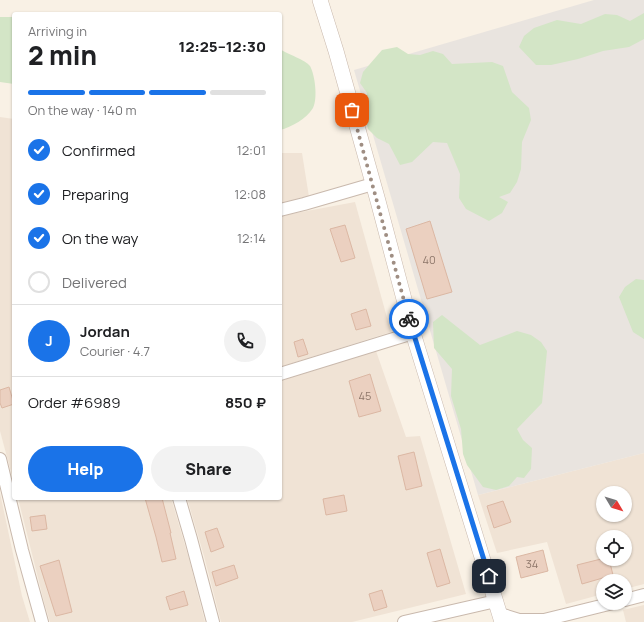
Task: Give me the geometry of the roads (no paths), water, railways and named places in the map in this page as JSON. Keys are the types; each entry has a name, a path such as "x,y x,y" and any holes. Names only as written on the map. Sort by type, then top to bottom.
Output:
{"street":[{"path":"320,0 336,51 373,184 412,333 499,612"},
{"path":"282,210 373,184"},
{"path":"282,373 412,333"},
{"path":"0,459 22,550 42,622"},
{"path":"180,500 212,622"},
{"path":"632,598 644,595"},
{"path":"404,622 499,612 519,620 544,620 596,607"}]}
